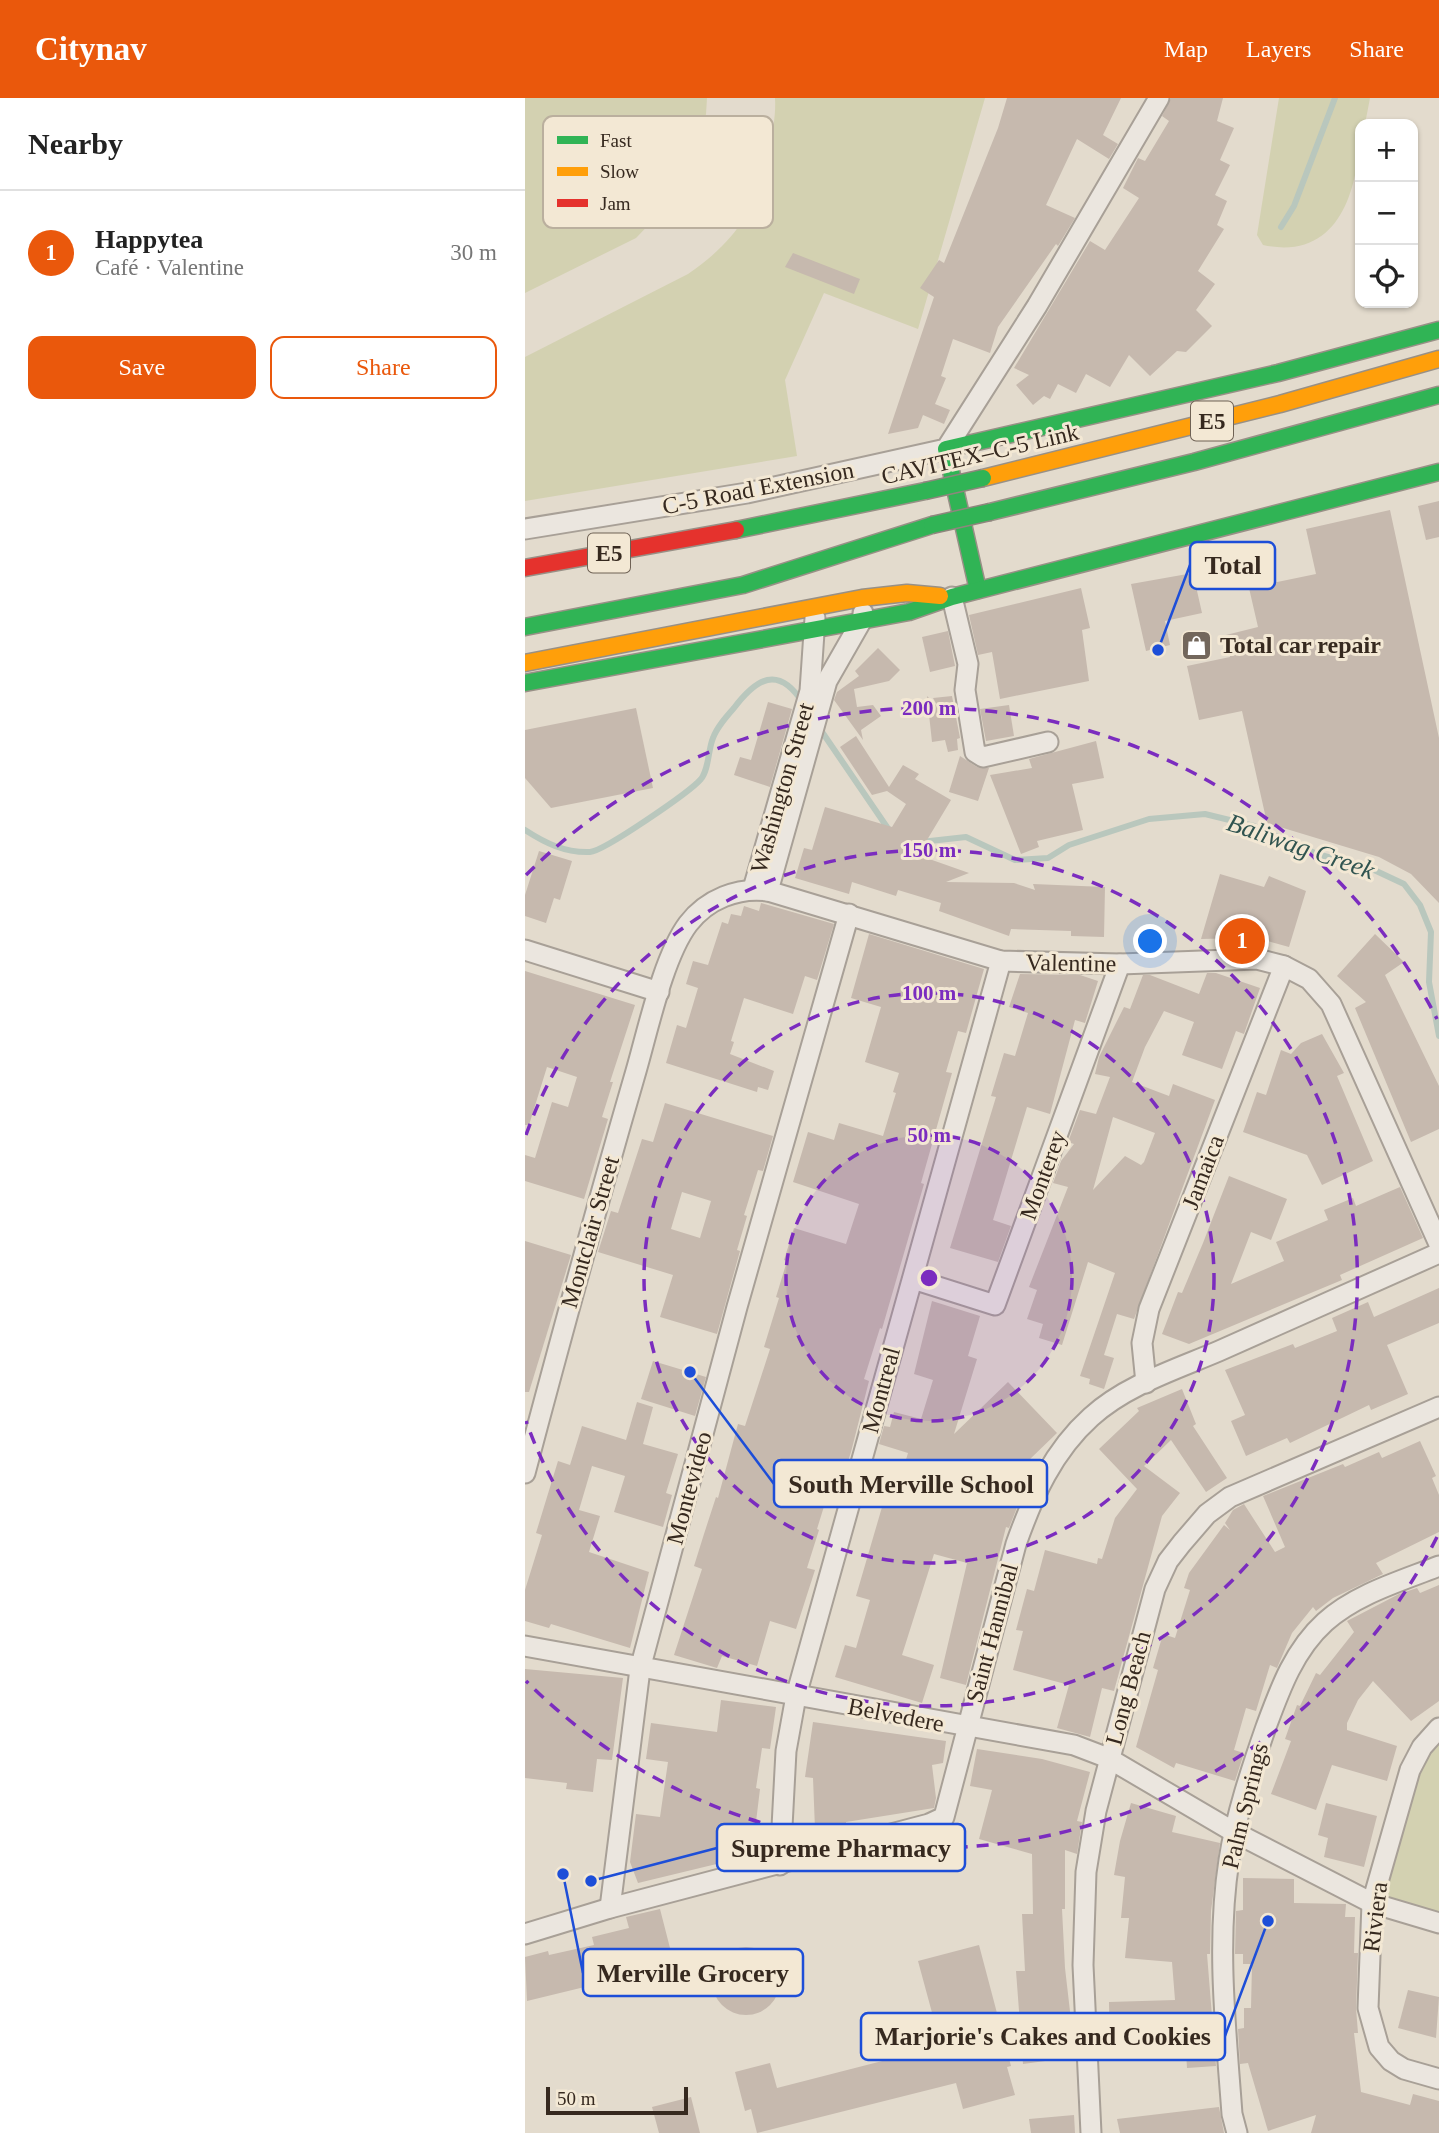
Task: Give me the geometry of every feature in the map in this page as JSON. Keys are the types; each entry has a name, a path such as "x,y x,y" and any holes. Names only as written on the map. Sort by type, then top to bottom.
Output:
{"main road":[{"name":"C-5 Road Extension","path":"946,449 1278,373 1439,330"},
{"name":"CAVITEX–C-5 Link","path":"525,568 693,539 983,478 1267,407 1439,359"},
{"name":"E5","path":"783,554 990,512 1194,462 1439,395"},
{"path":"946,449 978,590"},
{"path":"525,683 863,618 909,612 978,590 1439,472"},
{"path":"525,627 743,585 932,525"},
{"path":"525,552 693,539"},
{"path":"525,663 862,598 907,593 952,597"}],"street":[{"path":"946,449 1051,284 1159,98"},
{"name":"C-5 Road Extension","path":"525,529 747,493 946,449"},
{"path":"952,597 968,664 964,684 975,752 983,757 1048,742"},
{"path":"862,598 863,618"},
{"name":"Washington Street","path":"816,606 816,693"},
{"name":"Washington Street","path":"659,992 678,940 690,922 722,897 761,890 816,693 863,618"},
{"name":"Valentine","path":"761,890 1001,961 1120,964 1257,959 1284,966 1309,979 1331,1004 1439,1244"},
{"name":"Montevideo","path":"610,1908 640,1669 737,1307 849,914"},
{"path":"525,950 659,992"},
{"name":"Montreal","path":"780,1865 786,1751 796,1696 1001,961"},
{"name":"Monterey","path":"913,1279 995,1305 1120,964"},
{"name":"Jamaica","path":"1146,1383 1142,1343 1149,1310 1284,966"},
{"name":"Montclair Street","path":"525,1473 581,1261 659,992"},
{"name":"Saint Hannibal","path":"525,1934 610,1908 929,1824 944,1816 1016,1544 1045,1474 1067,1443 1092,1416 1146,1383 1439,1253"},
{"name":"Long Beach","path":"1090,2133 1083,1965 1084,1898 1090,1841 1108,1758 1155,1589 1168,1561 1207,1514 1255,1483 1439,1407"},
{"name":"Palm Springs","path":"1237,2133 1231,2102 1223,1971 1226,1885 1234,1832 1280,1686 1310,1640 1326,1622 1350,1604 1439,1566"},
{"name":"Belvedere","path":"525,1646 967,1728 1074,1745 1108,1758 1234,1832 1372,1903 1439,1923"},
{"name":"Riviera","path":"1439,1728 1422,1747 1410,1770 1372,1903 1368,2008 1371,2029 1379,2047 1391,2061 1404,2070 1439,2079"}],"shaded area":[{"path":"525,98 707,98 706,116 543,116 543,228 646,228 636,238 525,293"},
{"path":"775,98 985,98 918,329 824,293 785,380 797,456 525,501 525,357 688,274 721,247 737,228 773,228"},
{"path":"1279,98 1370,98 1366,119 1355,119 1355,175 1350,194 1341,214 1328,231 1311,242 1290,247 1263,245 1257,235"},
{"path":"1439,1742 1439,1916 1382,1899 1423,1758"}],"building":[{"path":"1007,98 1121,98 1103,135 1118,144 1109,159 1077,139 1046,205 1075,218 1058,246 1056,244 998,327 990,353 953,339 941,376 946,378 935,404 950,410 944,424 923,415 918,428 888,434 934,297 920,288 939,260 944,263 998,128"},
{"path":"1171,98 1223,98 1217,121 1234,128 1220,160 1230,165 1215,195 1227,201 1217,225 1224,229 1198,271 1215,284 1196,310 1212,326 1186,352 1177,351 1150,376 1129,355 1110,387 1086,374 1076,393 1058,384 1050,399 1044,396 1033,405 1016,385 1029,375 1014,368 1090,241 1105,250 1139,198 1123,188 1138,158 1145,161 1169,121 1162,116"},
{"path":"793,253 860,279 854,294 785,267"},
{"path":"1439,501 1439,537 1426,540 1418,506"},
{"path":"1390,510 1439,738 1439,903 1411,874 1379,857 1267,823 1242,711 1199,720 1187,666 1230,657 1226,635 1258,627 1249,588 1316,574 1306,529"},
{"path":"1193,573 1202,613 1165,621 1170,645 1146,651 1131,584"},
{"path":"1081,588 1090,628 1082,630 1089,681 1000,699 992,652 978,655 969,615"},
{"path":"948,631 955,666 930,672 922,637"},
{"path":"878,648 900,670 889,681 854,689 857,707 873,705 881,716 861,730 863,740 834,700 837,692 859,676 855,671"},
{"path":"927,696 938,707 933,698 952,696 960,738 957,739 958,750 948,752 945,740 932,742"},
{"path":"768,702 792,709 770,787 734,775 740,757 751,760"},
{"path":"1009,705 1014,736 986,741 980,709"},
{"path":"636,708 653,788 551,808 525,778 525,730"},
{"path":"856,736 889,787 903,765 919,774 915,779 951,800 918,855 969,873 946,882 1014,883 1035,890 1033,884 1105,887 1104,937 1071,936 1071,931 1011,929 1009,936 939,911 941,903 898,890 896,896 852,882 849,894 795,878 804,848 812,850 825,807 892,827 906,804 887,791 872,795 840,747"},
{"path":"1096,741 1104,778 1072,784 1083,830 1037,841 1039,847 1021,854 990,775 1032,768 1029,759"},
{"path":"960,756 977,767 989,768 978,801 949,792"},
{"path":"539,851 572,861 560,900 554,898 546,923 525,916 525,895"},
{"path":"1220,874 1264,887 1269,876 1306,891 1289,947 1243,934 1242,938 1201,939"},
{"path":"761,903 834,924 817,980 805,976 793,1014 744,998 731,1041 734,1042 730,1054 774,1071 768,1090 758,1087 757,1092 666,1063 677,1025 686,1028 698,988 686,984 693,961 708,965 722,922 728,924 731,914 741,916 744,906 759,911"},
{"path":"869,934 984,969 966,1033 958,1031 946,1072 952,1073 921,1183 924,1184 882,1329 880,1328 864,1379 869,1381 851,1452 839,1489 830,1487 817,1529 819,1530 807,1568 815,1570 796,1629 770,1621 757,1666 722,1656 717,1668 674,1655 702,1569 694,1566 716,1497 718,1498 738,1424 745,1426 770,1349 764,1347 779,1298 776,1297 787,1261 784,1260 794,1228 846,1244 859,1204 793,1182 808,1132 834,1140 839,1123 883,1136 896,1093 893,1092 899,1073 865,1062 881,1007 851,998"},
{"path":"1375,934 1404,962 1385,975 1439,1086 1439,1129 1411,1142 1355,1008 1366,1002 1337,976"},
{"path":"525,971 635,1005 610,1082 613,1082 602,1117 608,1119 584,1199 525,1181 525,1155 535,1158 552,1102 568,1107 577,1077 547,1067 529,1125 525,1125"},
{"path":"1207,973 1216,973 1260,988 1244,1034 1236,1031 1222,1069 1182,1055 1194,1022 1164,1011 1145,1047 1132,1082 1169,1096 1173,1084 1215,1100 1134,1319 1117,1314 1104,1355 1114,1358 1104,1389 1089,1384 1090,1379 1080,1376 1115,1273 1088,1262 1062,1345 1039,1338 1043,1324 1027,1319 1037,1290 1029,1287 1068,1187 1053,1183 1061,1161 1074,1144 1068,1142 1080,1110 1096,1114 1110,1077 1095,1074 1099,1057 1124,1007 1130,1009 1143,975 1150,975 1199,994","holes":["1113,1117 1155,1133 1141,1165 1125,1156 1093,1190"]},
{"path":"1020,974 1080,975 1098,981 1085,1023 1075,1020 1050,1114 1027,1107 993,1220 1011,1226 998,1262 950,1248 996,1097 991,1096 1004,1053 1015,1056 1028,1013 1009,1007"},
{"path":"1322,1034 1344,1073 1337,1076 1373,1161 1322,1185 1307,1155 1243,1132 1257,1092 1266,1095 1281,1050 1291,1054 1301,1043"},
{"path":"665,1103 773,1136 763,1171 758,1170 744,1215 747,1216 737,1250 740,1251 717,1334 660,1317 673,1275 598,1252 611,1211 618,1213 642,1139 653,1142","holes":["682,1192 711,1201 700,1238 671,1229"]},
{"path":"1229,1176 1287,1199 1271,1240 1251,1232 1231,1284 1284,1261 1276,1242 1328,1220 1324,1210 1353,1198 1356,1206 1400,1187 1423,1238 1340,1275 1342,1280 1189,1344 1162,1334 1178,1292 1182,1293"},
{"path":"525,1241 571,1255 529,1392 525,1392"},
{"path":"1439,1288 1439,1323 1387,1345 1408,1394 1371,1410 1369,1405 1290,1443 1287,1438 1246,1456 1231,1421 1245,1415 1225,1370 1293,1344 1295,1348 1337,1331 1332,1318 1368,1302 1374,1317"},
{"path":"932,1301 980,1316 968,1356 977,1359 954,1434 1008,1382 1057,1433 1028,1461 1033,1466 1009,1528 1006,1527 966,1685 940,1678 967,1563 934,1554 902,1655 934,1665 922,1703 835,1677 845,1645 856,1648 870,1600 856,1596 887,1490 896,1492 908,1453 879,1444 884,1426 890,1427 894,1412 921,1419 933,1380 914,1374"},
{"path":"653,1361 706,1377 695,1416 641,1399"},
{"path":"1182,1389 1196,1424 1193,1426 1227,1478 1206,1492 1171,1440 1144,1466 1180,1493 1162,1516 1114,1691 1102,1688 1090,1737 1057,1728 1069,1685 1013,1670 1023,1631 1016,1630 1027,1589 1034,1591 1045,1550 1097,1564 1098,1558 1102,1559 1115,1518 1137,1489 1099,1449 1139,1411 1137,1408"},
{"path":"637,1402 653,1407 643,1444 678,1454 666,1493 672,1495 663,1527 614,1512 625,1476 592,1466 579,1510 600,1516 589,1552 649,1572 630,1648 551,1624 549,1628 525,1621 525,1590 542,1535 536,1533 558,1461 570,1465 582,1426 626,1440"},
{"path":"1420,1441 1436,1476 1432,1478 1439,1495 1439,1532 1376,1563 1383,1574 1333,1598 1316,1611 1313,1607 1292,1633 1277,1668 1270,1665 1256,1711 1246,1708 1234,1750 1244,1753 1235,1781 1176,1763 1174,1768 1136,1747 1158,1670 1153,1668 1163,1634 1175,1638 1190,1590 1184,1588 1189,1573 1224,1525 1230,1530 1225,1523 1233,1510 1244,1504 1275,1552 1285,1547 1263,1496 1343,1464 1345,1467 1379,1452 1382,1458"},
{"path":"1439,1585 1439,1701 1411,1721 1373,1681 1358,1700 1347,1723 1347,1730 1397,1746 1387,1781 1332,1765 1316,1810 1271,1794 1291,1741 1285,1739 1297,1705 1300,1706 1316,1673 1320,1675 1354,1632 1347,1621 1399,1594 1417,1588 1420,1593"},
{"path":"525,1669 623,1678 612,1760 597,1759 593,1792 566,1789 567,1783 525,1778"},
{"path":"721,1700 776,1707 770,1749 762,1748 756,1788 760,1789 755,1830 769,1832 766,1852 638,1883 630,1862 636,1814 660,1817 668,1762 646,1759 651,1723 717,1732"},
{"path":"813,1722 946,1741 943,1763 932,1765 936,1798 934,1808 846,1822 846,1827 815,1829 813,1778 805,1777"},
{"path":"977,1749 1042,1759 1090,1772 1077,1821 1082,1822 1077,1854 1065,1850 1065,1909 1062,1909 1065,1968 1073,2020 1075,2057 1023,2064 1016,1971 1025,1971 1022,1914 1033,1914 1032,1854 979,1839 992,1790 970,1786"},
{"path":"1131,1803 1176,1816 1172,1832 1220,1843 1211,1911 1210,1954 1207,1954 1216,2066 1187,2068 1186,2052 1110,2054 1109,2002 1175,2000 1172,1962 1125,1958 1129,1918 1121,1918 1125,1877 1114,1875"},
{"path":"1326,1803 1377,1816 1364,1867 1324,1857 1328,1838 1318,1835"},
{"path":"1243,1878 1294,1879 1294,1903 1346,1904 1345,1917 1355,1917 1354,1953 1358,1953 1358,2033 1354,2033 1361,2092 1410,2105 1413,2094 1439,2101 1439,2133 1311,2133 1316,2115 1268,2131 1248,2063 1240,2064 1238,2029 1244,2028 1244,2008 1251,2008 1252,1964 1243,1964 1243,1954 1235,1954 1236,1911 1243,1910"},
{"path":"660,1909 670,1948 634,1957 638,1974 527,2001 525,1957 548,1951 549,1955 594,1945 592,1937 629,1928 626,1917"},
{"path":"979,1945 1011,2066 1007,2067 1015,2095 963,2109 956,2083 757,2133 751,2109 745,2111 735,2072 770,2063 777,2088 890,2059 883,2033 934,2020 918,1961"},
{"path":"739,1947 753,1947 765,1952 775,1962 780,1981 775,2000 765,2010 753,2015 739,2015 727,2010 717,2000 712,1988 712,1974 717,1962 727,1952"},
{"path":"1408,1990 1439,1997 1436,2038 1398,2028"},
{"path":"691,2097 700,2133 659,2133 652,2107"},
{"path":"1219,2107 1224,2133 1120,2133 1117,2119"},
{"path":"1074,2115 1075,2133 1031,2133 1029,2119"}],"waterway":[{"path":"1281,227 1294,206 1335,98"},
{"name":"Baliwag Creek","path":"525,830 564,849 581,852 598,849 647,820 701,779 717,730 742,698 759,683 767,680 785,683 803,703"},
{"name":"Baliwag Creek","path":"818,726 889,830"},
{"name":"Baliwag Creek","path":"921,842 966,837 1015,860 1048,858 1069,845 1149,819 1205,814 1254,826 1317,854 1372,869 1404,884 1420,905 1431,932 1429,982 1439,1036"}],"traffic: fast":[{"path":"978,590 946,449 1278,373 1439,330"},
{"path":"990,512 1194,462 1439,395"},
{"path":"525,683 909,612 952,597 1439,472"},
{"path":"925,491 983,478"},
{"path":"736,530 925,491"},
{"path":"932,525 990,512"},
{"path":"525,627 743,585 932,525"}],"traffic: slow":[{"path":"983,478 1280,404 1439,359"},
{"path":"525,663 862,598 907,593 940,596"}],"traffic: jam":[{"path":"525,568 736,530"}],"place":[{"name":"Total car repair","path":"1197,645"},
{"name":"Total","path":"1158,650"},
{"name":"Happytea","path":"1242,941"},
{"name":"South Merville School","path":"690,1372"},
{"name":"Merville Grocery","path":"563,1874"},
{"name":"Supreme Pharmacy","path":"591,1881"},
{"name":"Marjorie's Cakes and Cookies","path":"1268,1921"}]}
